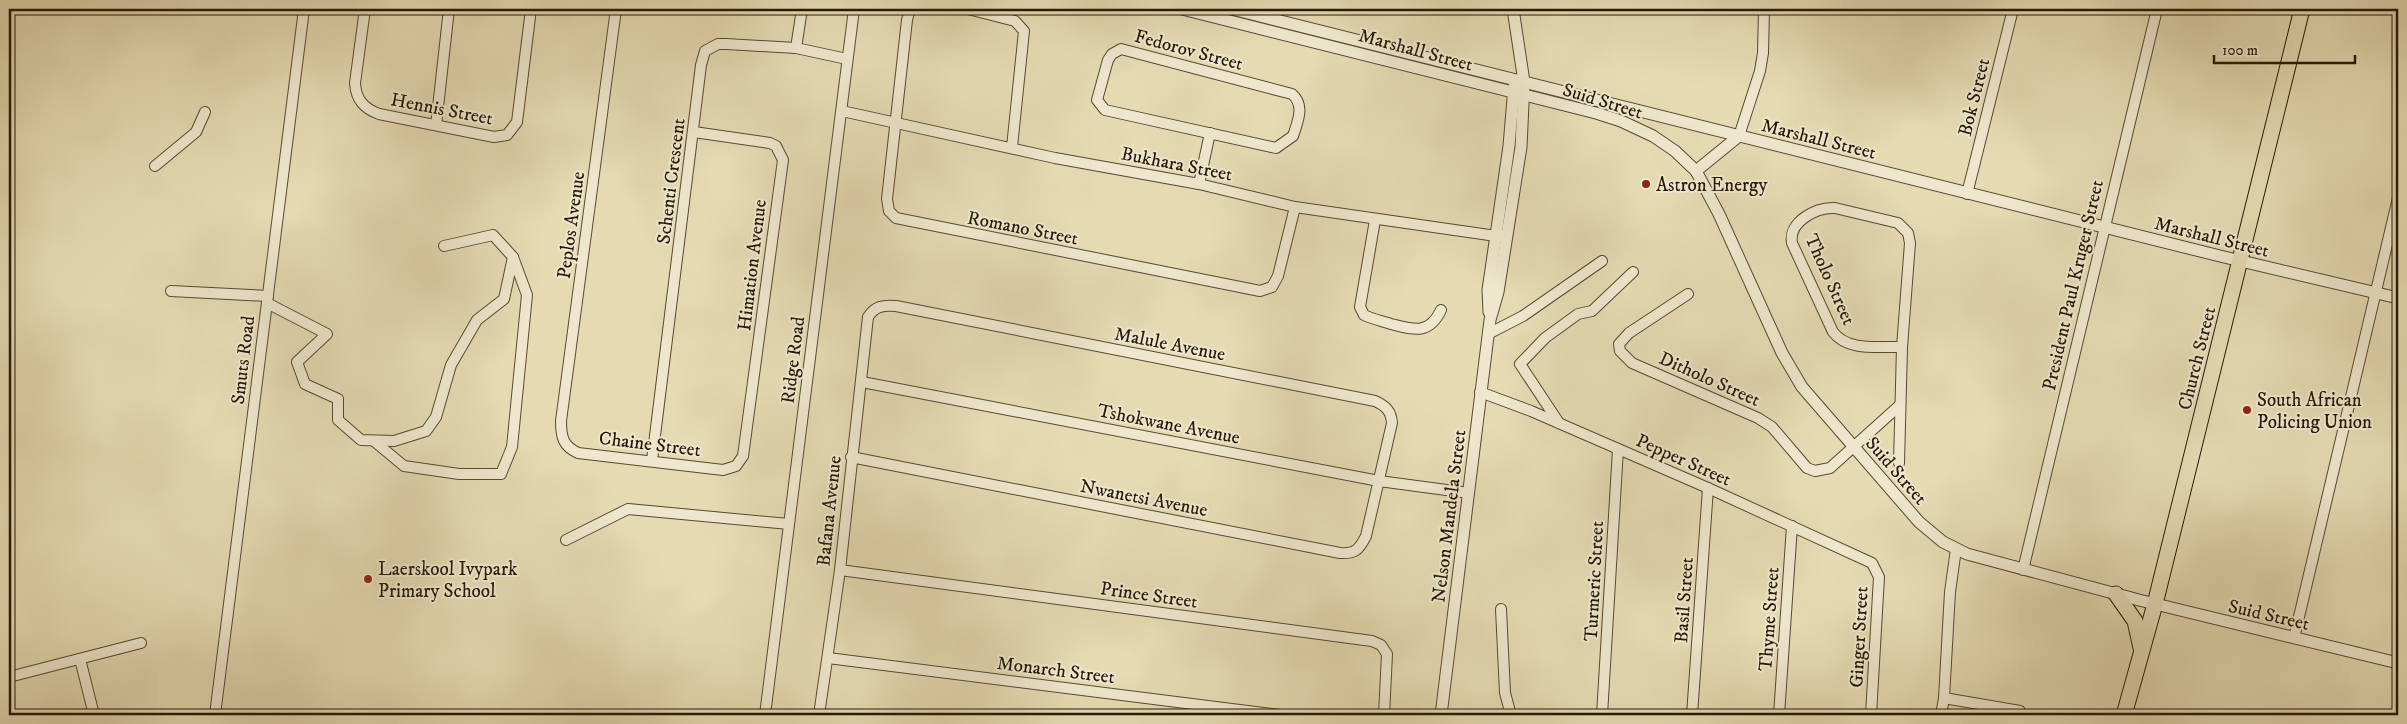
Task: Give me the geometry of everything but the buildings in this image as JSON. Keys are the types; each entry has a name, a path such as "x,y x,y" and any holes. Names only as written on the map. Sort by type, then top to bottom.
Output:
{"main road":[{"name":"Church Street","path":"2124,715 2155,604 2302,9"},
{"path":"2116,594 2135,621 2142,655"}],"street":[{"name":"Smuts Road","path":"215,715 304,9"},
{"name":"Hennis Street","path":"364,9 355,83 356,94 360,101 371,111 379,114 494,137 507,135 517,122 531,9"},
{"path":"436,125 449,9"},
{"name":"Peplos Avenue","path":"566,445 561,434 561,421 616,9"},
{"path":"796,48 802,9"},
{"name":"Ridge Road","path":"765,715 854,9"},
{"name":"Romano Street","path":"910,9 895,124 887,206 896,218 917,224 1260,291 1272,287 1278,276 1295,207"},
{"path":"968,9 1015,21 1024,32 1012,147"},
{"name":"Marshall Street","path":"1182,9 1518,95"},
{"name":"Marshall Street","path":"1232,9 1967,194 2398,298"},
{"name":"Nelson Mandela Street","path":"1441,715 1470,493 1488,334 1498,292 1516,182 1520,64 1513,9"},
{"path":"1696,171 1739,136 1760,71 1764,52 1764,9"},
{"name":"Bok Street","path":"1967,194 2013,9"},
{"name":"President Paul Kruger Street","path":"2023,570 2104,226 2158,9"},
{"name":"Schenti Crescent","path":"652,460 701,65 705,51 718,44 796,48 847,59"},
{"name":"Fedorov Street","path":"1121,49 1292,94 1300,103 1298,122 1293,136 1276,148 1210,133 1113,113 1101,106 1097,100 1112,54 1121,49"},
{"name":"Nelson Mandela Street","path":"1490,320 1488,290 1503,181 1518,95"},
{"name":"Suid Street","path":"1518,95 1621,120 1653,136 1675,151 1696,171 1719,214 1787,362 1802,386 1919,522 1956,549 2023,570 2116,594 2398,663"},
{"name":"Bukhara Street","path":"842,111 1055,158 1198,184 1295,207 1375,220 1508,237"},
{"path":"155,166 196,132 205,112"},
{"name":"Himation Avenue","path":"694,132 770,143 776,146 783,160 745,444 740,462 731,468"},
{"path":"1198,184 1210,133"},
{"path":"1503,181 1516,182"},
{"path":"2294,638 2374,292 2398,198"},
{"name":"Tholo Street","path":"1899,462 1902,346 1910,243 1908,233 1904,226 1898,223 1830,208 1797,223 1791,236 1792,243 1838,339 1850,345 1902,346"},
{"path":"1375,220 1360,307 1364,315 1408,329 1423,329 1432,325 1441,310"},
{"path":"374,440 404,466 459,474 501,474 512,447 528,295 513,257 493,235 444,246"},
{"path":"172,291 267,299 327,334 297,362 305,384 338,399 338,420 361,440 394,441 426,431 436,417 452,365 476,320 504,299 513,257"},
{"path":"1488,334 1523,316 1602,261"},
{"path":"1559,423 1520,364 1545,338 1578,314 1592,311 1633,272"},
{"name":"Ditholo Street","path":"1688,294 1624,338 1619,344 1620,351 1624,357 1758,418 1772,427 1807,468 1815,471 1830,468 1854,447"},
{"name":"Malule Avenue","path":"872,311 878,306 896,306 1374,401 1384,406 1391,414 1392,423 1379,482"},
{"name":"Bafana Avenue","path":"819,715 840,570 867,323 872,311"},
{"name":"Tshokwane Avenue","path":"862,382 1379,482 1470,493"},
{"name":"Pepper Street","path":"1480,392 1559,423 1708,488 1872,563"},
{"path":"1854,447 1900,405"},
{"name":"Chaine Street","path":"566,445 578,453 652,460 723,470 731,468"},
{"name":"Turmeric Street","path":"1602,715 1618,449"},
{"name":"Nwanetsi Avenue","path":"851,457 1347,554 1357,551 1366,536 1379,482"},
{"name":"Basil Street","path":"1692,715 1708,488"},
{"path":"566,540 628,509 789,524"},
{"name":"Thyme Street","path":"1779,715 1792,526"},
{"path":"1941,715 1944,698 1950,592 1956,549"},
{"name":"Ginger Street","path":"1871,715 1879,577 1872,563"},
{"name":"Prince Street","path":"840,570 1372,641 1381,645 1387,654 1384,715"},
{"path":"1501,609 1505,693 1511,715"},
{"path":"9,677 141,643"},
{"name":"Monarch Street","path":"828,658 1280,715"},
{"path":"80,659 94,715"},
{"path":"1944,698 2020,711 2022,715"}],"place":[{"name":"Astron Energy","path":"1646,184"},
{"name":"South African Policing Union","path":"2247,410"},
{"name":"Laerskool Ivypark Primary School","path":"368,579"}]}
